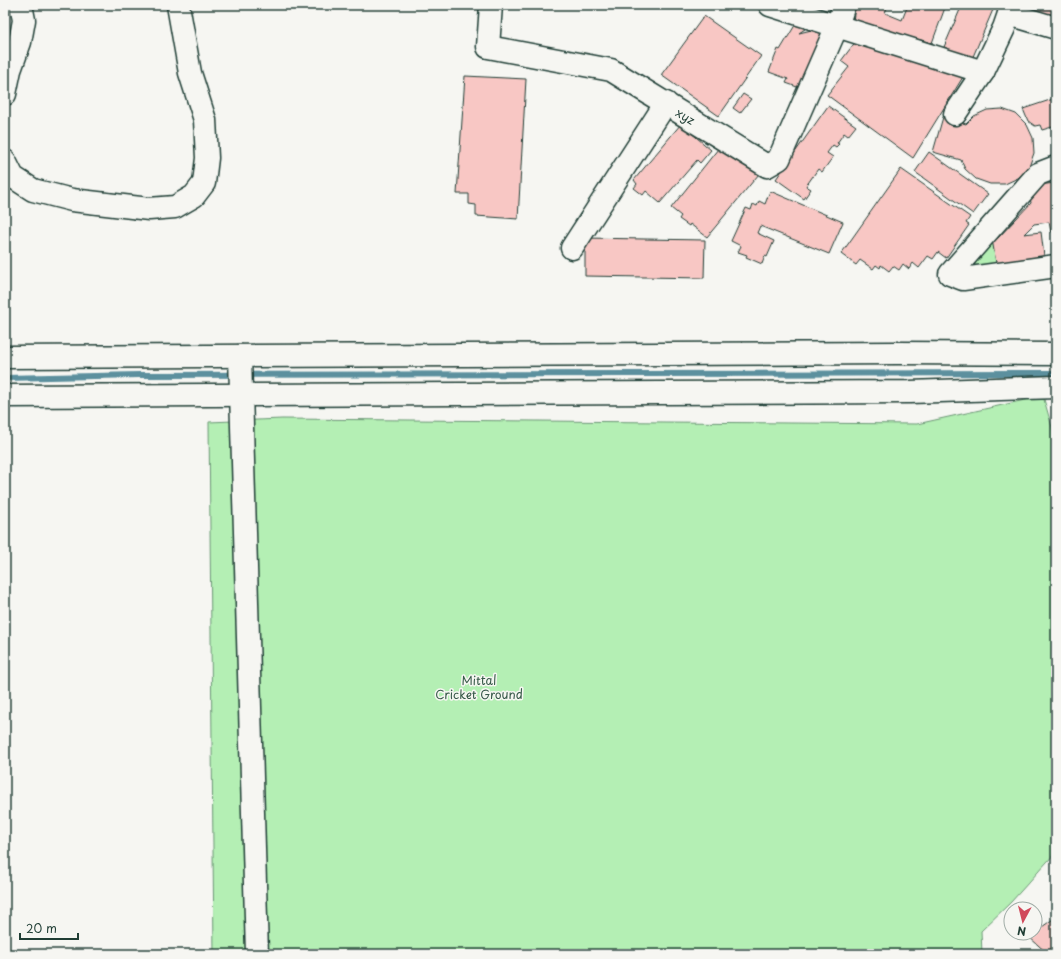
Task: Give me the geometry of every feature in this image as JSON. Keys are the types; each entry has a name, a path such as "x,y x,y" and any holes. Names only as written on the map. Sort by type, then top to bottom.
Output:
{"street":[{"path":"5,94 10,70 20,42 24,20 21,5"},
{"path":"5,161 14,177 33,190 72,200 149,210 175,207 194,196 204,183 207,158 205,120 190,72 178,5"},
{"name":"xyz","path":"491,5 488,47 611,70 767,166 779,159 836,26"},
{"path":"770,5 983,72"},
{"path":"836,26 844,5"},
{"path":"955,114 983,72 1004,28 1010,9 1056,28"},
{"path":"572,248 666,103"},
{"path":"1056,167 1038,174 950,274 962,279 1056,266"},
{"path":"5,396 241,375 890,353 1056,354"},
{"path":"5,357 241,375 910,392 1056,387"},
{"path":"241,375 257,954"}],"green space":[{"path":"990,230 1001,267 957,274"},
{"name":"Mittal Cricket Ground","path":"1043,396 1056,441 1056,852 1012,901 1003,901 1003,910 981,931 982,954 214,954 209,422 282,419 917,424"}],"building":[{"path":"855,5 888,5 885,13 902,20 908,5 946,5 932,43 853,22"},
{"path":"962,5 995,5 972,59 944,47"},
{"path":"1016,5 1056,5 1056,19"},
{"path":"704,16 761,56 719,116 661,75"},
{"path":"800,17 805,29 799,33 820,28 826,37 800,88 786,83 788,79 769,72 778,49 780,50"},
{"path":"859,37 963,77 913,158 827,95 849,67 841,61"},
{"path":"465,76 526,79 518,219 476,216 476,205 469,204 469,194 457,194"},
{"path":"743,94 751,99 740,113 733,108"},
{"path":"1056,98 1056,131 1054,132 1052,127 1042,130 1040,125 1035,126 1028,121 1023,109"},
{"path":"828,106 856,126 848,136 844,133 837,143 839,144 836,147 833,145 827,153 833,157 822,172 818,169 806,186 811,189 804,199 776,179"},
{"path":"1002,109 1016,114 1027,125 1033,138 1034,153 1029,167 1018,178 1005,184 990,184 976,179 965,169 961,160 933,152 943,117 966,124 974,116 987,110"},
{"path":"681,124 711,150 700,163 697,160 660,203 646,191 643,195 634,188 637,184 634,180"},
{"path":"722,144 759,174 707,237 690,224 689,226 679,219 681,216 671,208"},
{"path":"929,152 988,194 973,214 915,172"},
{"path":"901,169 970,217 966,223 969,225 946,258 938,252 933,259 928,256 919,268 913,263 909,269 903,264 899,270 893,266 889,271 881,265 880,268 876,265 873,269 860,260 856,265 841,254"},
{"path":"1056,183 1056,231 1051,232 1049,222 1034,224 1024,234 1041,232 1044,256 996,263 992,239 998,238 1031,203 1028,186"},
{"path":"770,191 843,222 829,254 760,226 757,233 774,241 762,264 746,257 747,255 738,252 741,246 731,241 746,208 751,210 753,204 757,206 759,201 765,204"},
{"path":"585,238 705,240 704,278 585,276"},
{"path":"1056,917 1056,954 1048,954 1034,941 1043,941 1043,926"}],"waterway":[{"path":"5,378 139,375 1056,373"}]}
